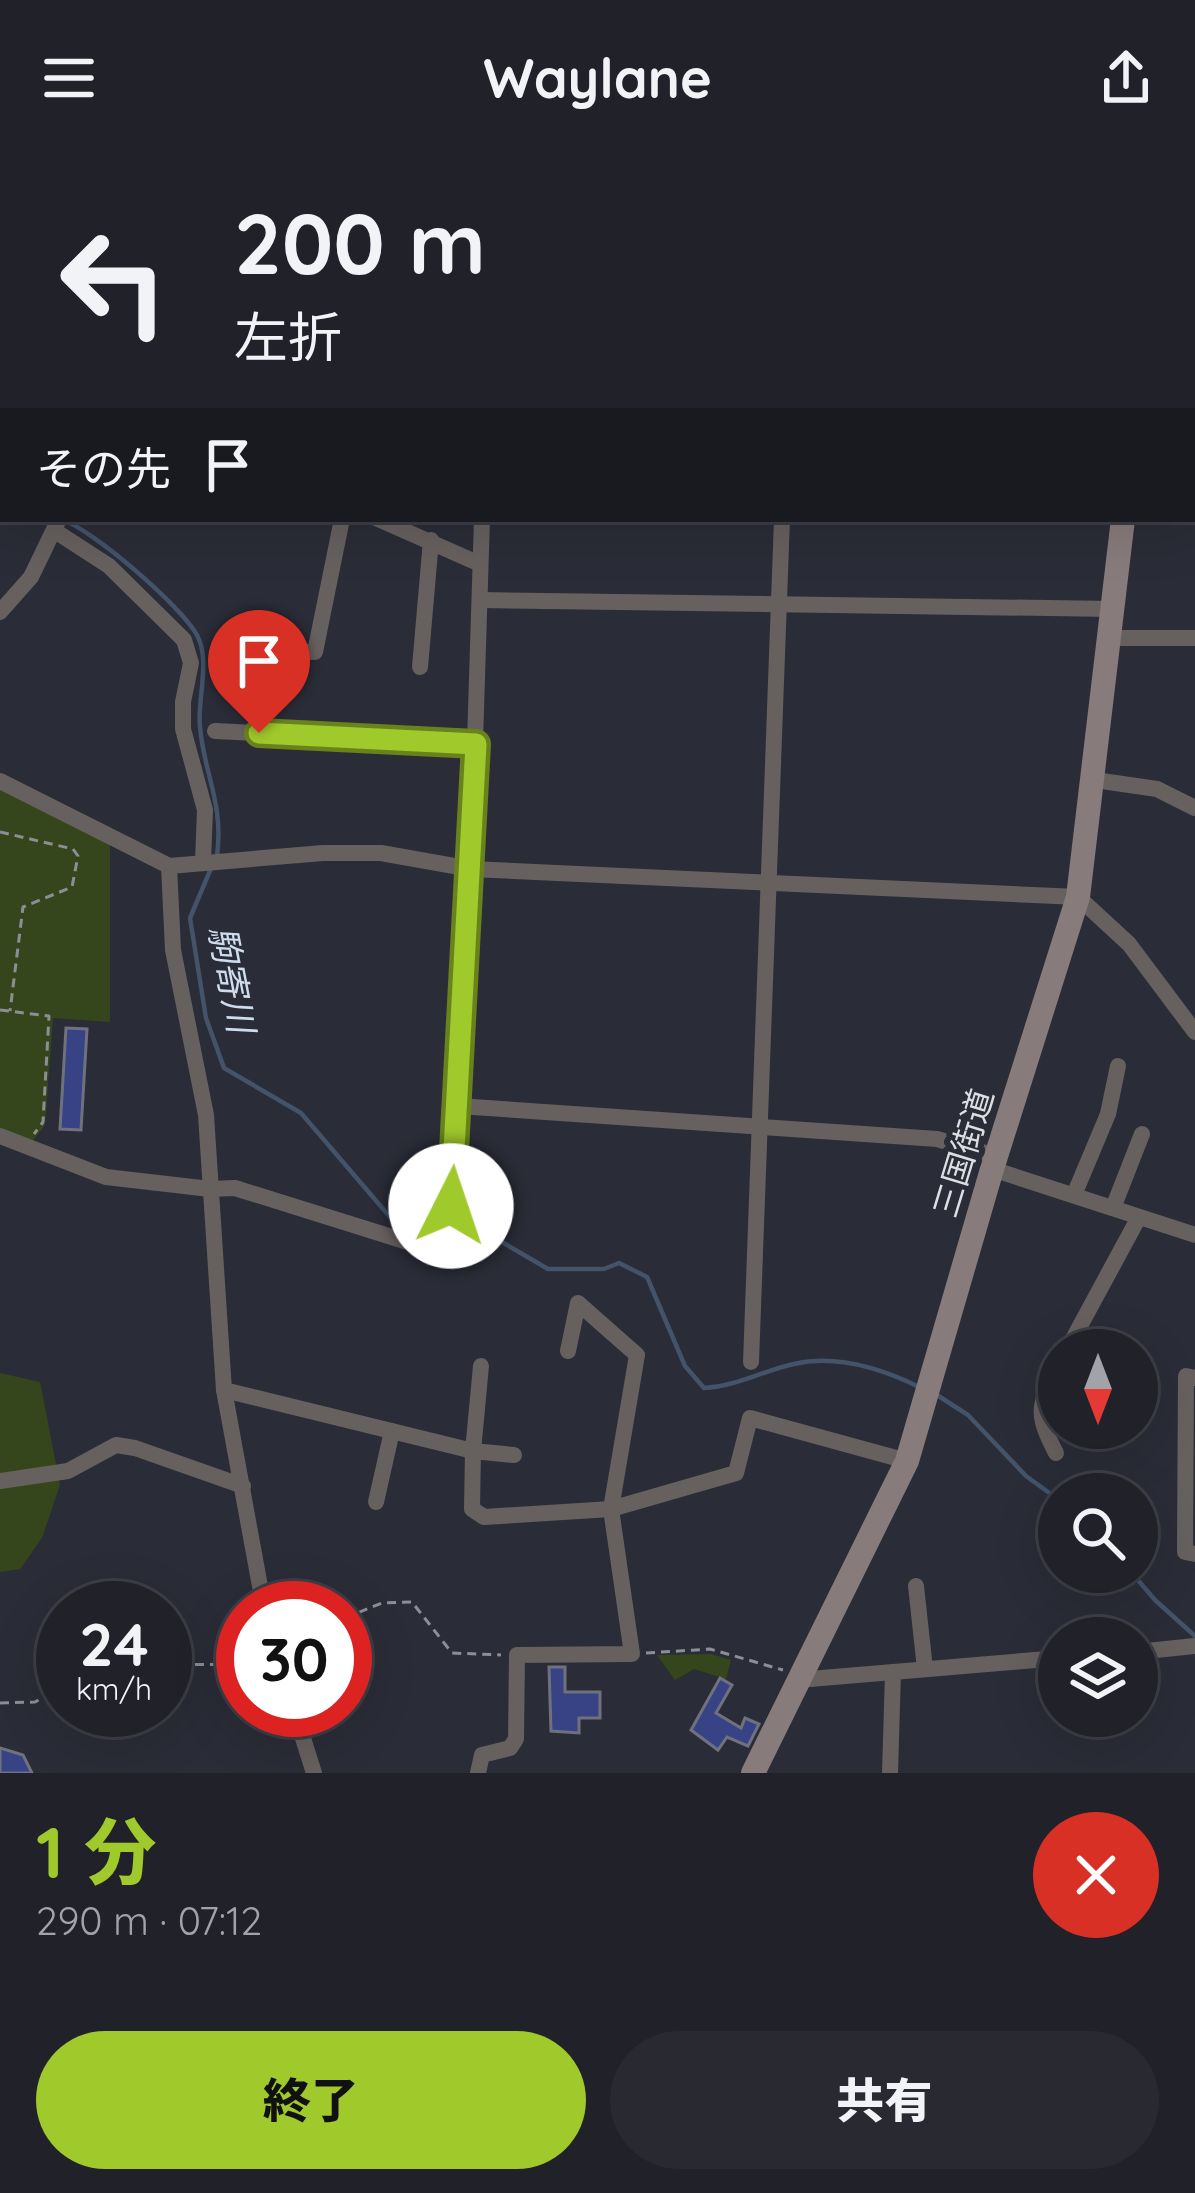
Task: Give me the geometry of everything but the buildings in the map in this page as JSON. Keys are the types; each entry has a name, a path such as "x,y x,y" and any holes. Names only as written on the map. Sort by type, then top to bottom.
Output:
{"street":[{"path":"266,650 316,652 342,522"},
{"path":"386,522 480,564"},
{"path":"0,1136 106,1177 235,1188 411,1244 450,1248 471,869 482,522"},
{"path":"751,1362 782,522"},
{"name":"三国街道","path":"753,1773 907,1462 994,1162 1078,897 1123,522"},
{"path":"0,612 31,577 57,526 109,566 184,640 191,663 183,729 205,810 203,861"},
{"path":"420,667 431,540"},
{"path":"481,600 1113,609"},
{"path":"1109,638 1195,638"},
{"path":"215,731 476,744"},
{"path":"1095,780 1156,789 1195,808"},
{"path":"0,781 170,866 323,853 381,854 471,869 1078,897 1129,944 1195,1032"},
{"path":"170,866 173,950 206,1115 224,1390 259,1581"},
{"path":"1074,1195 1108,1114 1118,1066"},
{"path":"458,1106 937,1139 1074,1195 1195,1235"},
{"path":"1113,1208 1142,1134"},
{"path":"1078,1329 1139,1216"},
{"path":"478,1773 482,1755 510,1748 516,1739 517,1654 632,1654 611,1509 637,1354 578,1303 568,1352"},
{"path":"481,1366 472,1451 472,1509 484,1517 611,1509 736,1473 750,1418 907,1462"},
{"path":"1195,1378 1186,1376 1185,1552 1195,1554"},
{"path":"224,1390 472,1451 514,1455"},
{"path":"376,1502 392,1431"},
{"path":"0,1481 68,1471 116,1445 243,1486"},
{"path":"1054,1449 1056,1453"},
{"path":"916,1586 926,1669"},
{"path":"1158,1650 1195,1646"},
{"path":"800,1677 1038,1660"},
{"path":"890,1773 893,1672"},
{"path":"303,1737 314,1773"}],"path":[{"path":"0,832 74,849 78,856 71,887 23,908 10,1011"},
{"path":"0,1010 49,1016 43,1122 26,1146"},
{"path":"372,1607 412,1602 452,1653 517,1654"},
{"path":"632,1654 710,1649 800,1677"},
{"path":"0,1702 36,1701"}],"green space":[{"path":"0,787 110,842 110,1022 53,1018 45,1125 31,1143 0,1131"},
{"path":"0,1373 40,1382 60,1485 42,1538 20,1569 0,1572"},
{"path":"711,1654 731,1660 726,1679 694,1669 675,1680 657,1655"}],"waterway":[{"name":"駒寄川","path":"67,522 135,570 197,635 203,656 200,727 216,804 217,856"},
{"name":"駒寄川","path":"212,866 190,918 206,1018 224,1068 301,1113 396,1224 447,1234"},
{"name":"駒寄川","path":"459,1236 502,1242 548,1269 604,1269 619,1263 647,1277 685,1366 704,1388 811,1361 876,1369 921,1388"},
{"name":"駒寄川","path":"937,1395 968,1415 1038,1485"},
{"name":"駒寄川","path":"1149,1593 1195,1636"}],"route":[{"path":"259,733 476,744 451,1206"}]}
